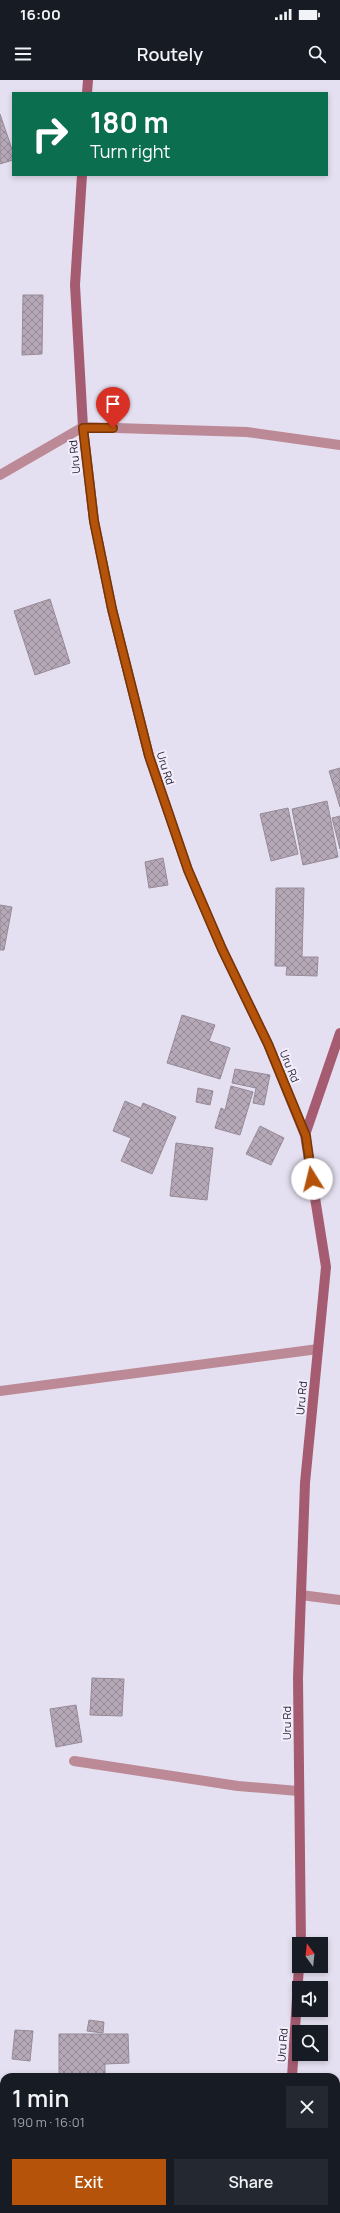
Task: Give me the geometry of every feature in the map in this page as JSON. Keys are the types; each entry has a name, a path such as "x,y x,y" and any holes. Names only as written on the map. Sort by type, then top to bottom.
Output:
{"street":[{"path":"87,92 88,80"},
{"name":"Uru Rd","path":"82,176 74,285 83,428 94,521 112,609 149,756 188,870 222,949 268,1044 306,1136 326,1267 305,1483 298,1678 298,1791 301,1937"},
{"path":"0,475 83,428 247,432 340,445"},
{"path":"306,1136 340,1033"},
{"path":"0,1391 318,1349"},
{"path":"301,1595 340,1600"},
{"path":"74,1761 238,1786 298,1791"},
{"name":"Uru Rd","path":"292,2073 299,1973"}],"building":[{"path":"0,114 12,149 12,160 0,164"},
{"path":"23,295 43,295 42,354 22,355"},
{"path":"50,599 70,663 35,675 14,611"},
{"path":"340,768 340,807 329,771"},
{"path":"327,801 338,857 303,865 292,809"},
{"path":"288,808 298,854 271,861 260,814"},
{"path":"340,816 340,849 332,818"},
{"path":"163,858 168,885 149,888 145,862"},
{"path":"276,888 304,888 302,957 318,957 317,976 286,975 287,966 275,966"},
{"path":"0,905 12,907 4,950 0,950"},
{"path":"182,1015 215,1025 209,1041 230,1048 220,1079 167,1063"},
{"path":"235,1069 270,1075 264,1105 253,1103 256,1088 232,1083"},
{"path":"231,1086 253,1092 240,1135 215,1128 221,1108 225,1110"},
{"path":"198,1088 213,1091 210,1105 196,1102"},
{"path":"125,1101 141,1108 143,1103 176,1117 152,1174 121,1161 131,1138 113,1131"},
{"path":"260,1126 284,1138 271,1165 246,1154"},
{"path":"176,1143 213,1148 207,1200 170,1196"},
{"path":"92,1678 124,1679 122,1716 90,1715"},
{"path":"76,1705 82,1742 56,1747 50,1709"},
{"path":"89,2020 104,2022 103,2033 87,2031"},
{"path":"15,2030 33,2031 30,2061 12,2059"},
{"path":"59,2034 128,2034 129,2063 105,2064 105,2073 59,2073"}],"route":[{"path":"113,428 83,428 94,521 112,609 149,756 188,870 222,949 268,1044 306,1136 312,1179"}]}
